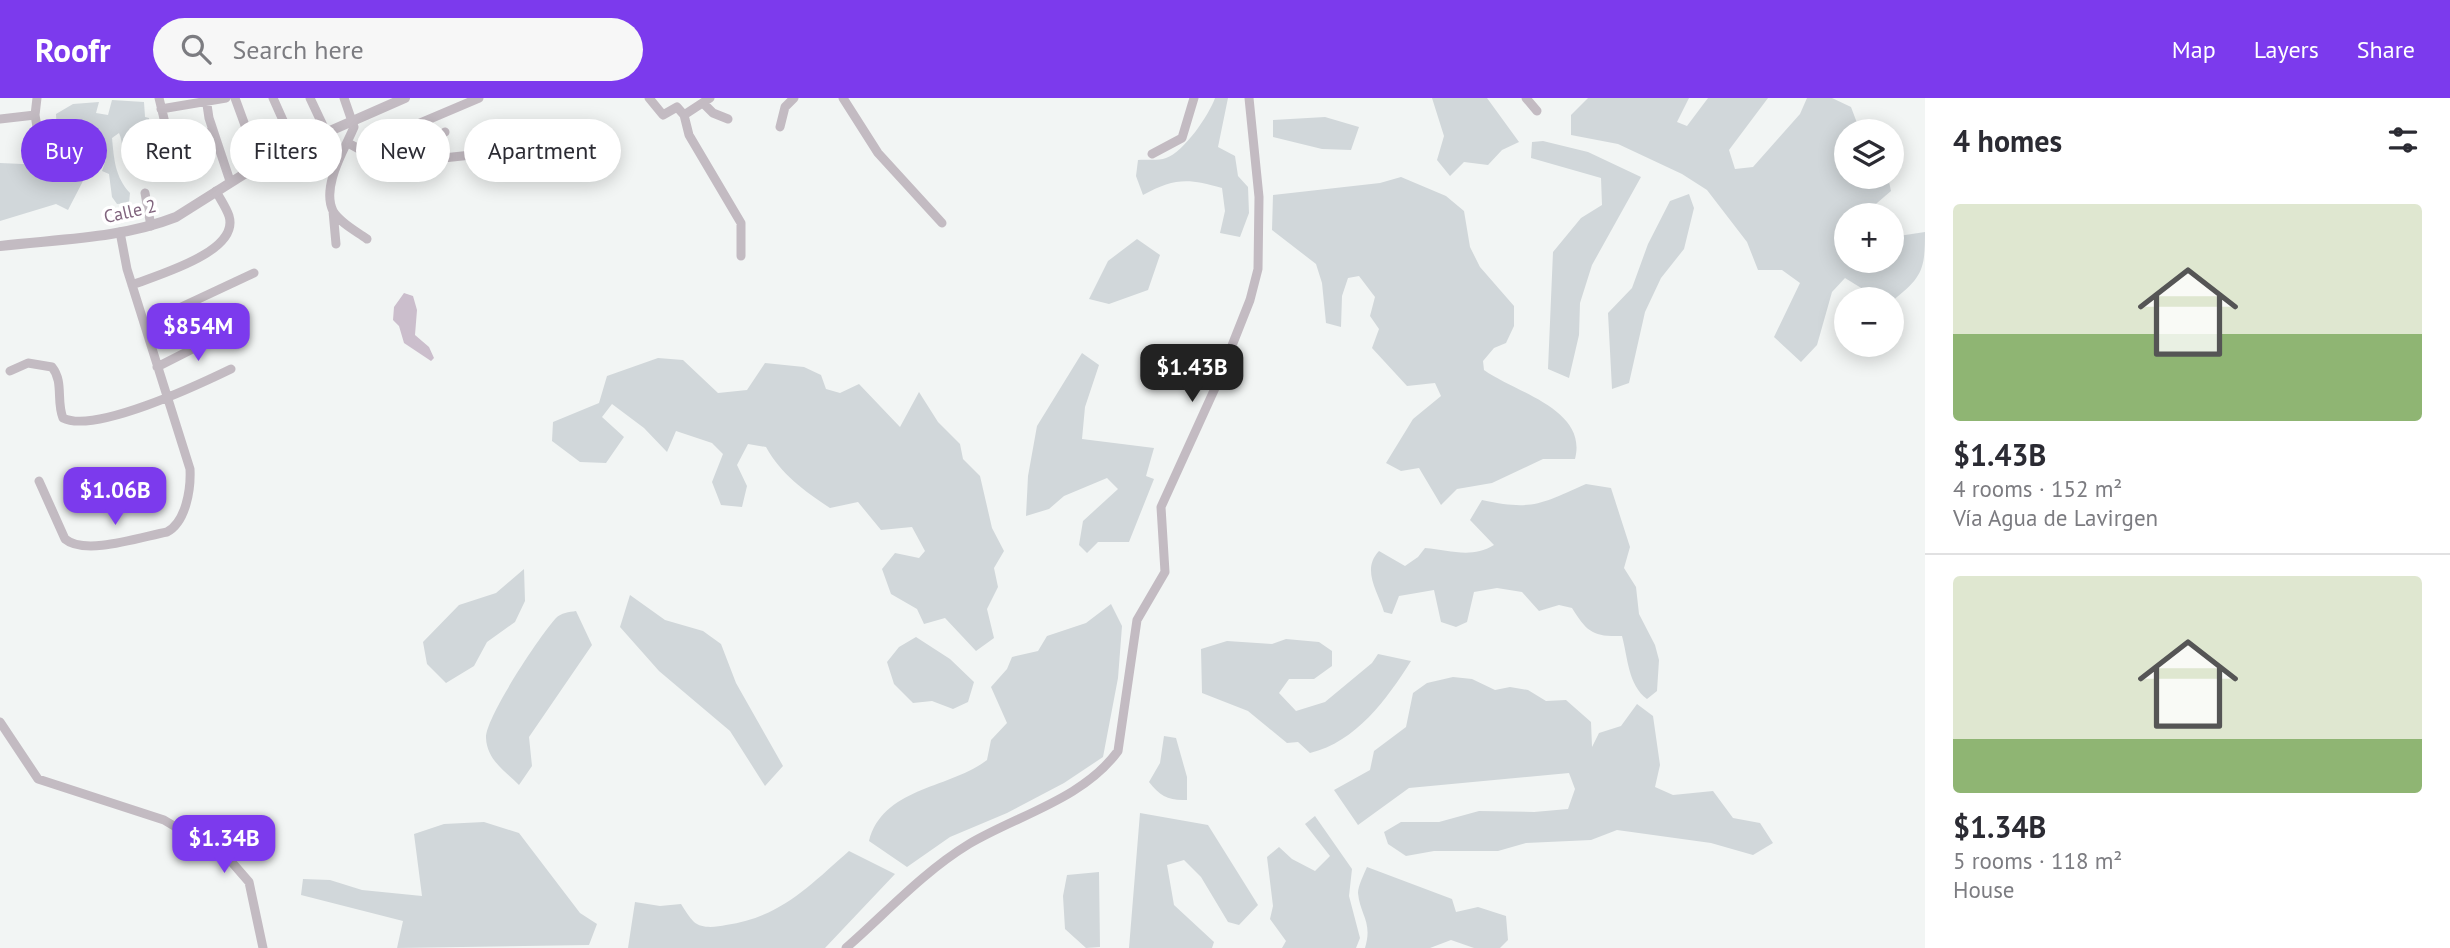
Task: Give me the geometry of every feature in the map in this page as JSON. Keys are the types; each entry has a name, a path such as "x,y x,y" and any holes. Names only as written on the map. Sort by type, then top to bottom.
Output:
{"street":[{"path":"36,119 37,98"},
{"path":"159,98 164,119"},
{"path":"161,109 226,98"},
{"path":"235,98 243,119"},
{"path":"273,98 283,119"},
{"path":"310,98 320,119"},
{"path":"336,244 331,188 354,127 354,119 344,98"},
{"name":"Calle 2","path":"342,125 380,103 405,98"},
{"path":"434,119 479,98"},
{"path":"649,98 663,115 677,107 684,115 689,135 741,223 741,256"},
{"path":"843,98 878,153 942,223"},
{"path":"1152,153 1182,138 1194,98"},
{"path":"846,948 938,864 972,842 1041,809 1107,767 1118,751 1123,733 1126,681 1138,620 1165,572 1161,507 1216,386 1250,300 1258,269 1260,233 1249,98"},
{"path":"1526,98 1537,111"},
{"path":"780,127 790,99"},
{"path":"206,100 210,119"},
{"path":"684,115 701,101 713,113 728,119"},
{"path":"0,119 35,115"},
{"path":"216,140 230,181"},
{"path":"348,143 356,147"},
{"name":"Calle 2","path":"0,246 151,226 176,218 230,181"},
{"path":"132,285 195,260 225,237 229,231 229,217 216,191"},
{"path":"145,193 151,226"},
{"path":"334,211 368,239"},
{"path":"39,481 65,539 72,545 87,547 167,532 176,527 191,483 190,469 132,285 120,232"},
{"path":"145,324 254,272"},
{"path":"158,367 225,333"},
{"path":"10,371 28,363 52,368 60,384 59,409 63,418 71,422 82,422 167,399 231,369"},
{"path":"0,723 38,779 164,820 229,859 249,882 262,948"}],"shaded area":[{"path":"1215,98 1228,98 1218,147 1235,156 1238,176 1248,187 1249,213 1240,237 1220,233 1225,211 1222,188 1200,182 1181,181 1164,185 1143,195 1136,176 1138,160 1163,159 1188,141 1202,123"},
{"path":"1432,98 1487,98 1519,142 1502,150 1488,165 1464,162 1450,176 1437,160 1444,136"},
{"path":"1588,98 1689,98 1677,122 1687,126 1708,98 1768,98 1729,150 1735,169 1753,167 1800,114 1807,98 1832,98 1851,107 1856,119 1834,119 1834,189 1891,191 1877,203 1834,203 1834,273 1904,273 1904,235 1925,232 1920,271 1904,290 1904,287 1860,287 1845,278 1834,287 1817,345 1801,362 1774,337 1800,283 1782,270 1758,270 1747,242 1707,190 1682,174 1618,144 1571,135 1571,115"},
{"path":"112,100 144,102 145,117 149,118 121,119 121,140 119,133 112,138 118,174 130,193 129,203 117,204 112,197 107,173 107,119 56,119 56,114 73,104 99,102 96,113 108,115"},
{"path":"1325,117 1359,127 1351,150 1322,149 1273,137 1273,120"},
{"path":"1543,141 1588,152 1641,177 1592,265 1580,303 1579,335 1569,378 1548,369 1553,252 1581,218 1602,205 1601,178 1531,158 1532,142"},
{"path":"0,163 21,164 21,182 82,182 68,210 56,204 0,221"},
{"path":"1401,177 1446,196 1464,211 1470,247 1480,267 1514,306 1514,326 1506,343 1494,348 1483,361 1484,370 1546,404 1560,415 1571,427 1576,442 1575,459 1543,459 1492,483 1457,489 1441,505 1419,468 1401,471 1386,463 1413,419 1441,396 1435,383 1407,386 1372,348 1379,329 1370,316 1375,297 1359,276 1348,278 1342,296 1341,327 1326,323 1322,283 1316,264 1272,230 1273,195 1380,183"},
{"path":"1689,194 1694,208 1684,249 1661,278 1645,312 1629,383 1612,389 1608,313 1632,288 1648,244 1670,201"},
{"path":"1137,239 1160,255 1148,290 1109,304 1089,299 1108,261"},
{"path":"404,293 413,296 417,310 415,335 429,347 434,358 431,361 404,343 399,326 393,320 394,307"},
{"path":"1082,353 1099,365 1085,407 1082,439 1154,448 1146,476 1154,479 1129,542 1098,542 1087,553 1079,545 1083,521 1118,489 1107,478 1064,496 1049,509 1026,516 1028,476 1037,426"},
{"path":"658,358 683,360 718,393 747,390 765,363 804,367 821,375 826,389 840,393 859,384 900,427 919,392 938,422 960,444 963,459 980,476 992,528 1004,551 994,568 998,587 987,609 994,638 976,651 945,618 924,624 917,609 891,594 882,569 895,553 919,558 925,551 912,527 881,530 858,502 830,508 794,481 766,447 748,444 737,465 747,486 742,507 721,505 712,482 723,454 712,443 676,431 667,452 644,428 612,404 602,417 624,437 606,463 580,462 552,441 553,422 599,403 607,376"},
{"path":"1586,484 1611,488 1630,547 1624,568 1636,587 1639,614 1655,645 1659,660 1657,691 1647,699 1632,679 1622,636 1597,634 1582,623 1572,608 1559,605 1539,611 1522,592 1497,588 1474,592 1467,622 1456,627 1441,622 1434,590 1399,596 1392,614 1384,612 1371,573 1371,566 1379,551 1405,566 1425,548 1477,552 1494,545 1470,520 1482,500 1513,505 1536,504"},
{"path":"524,569 525,601 515,622 487,642 474,666 446,683 427,664 423,642 459,605 496,593"},
{"path":"630,595 665,620 703,631 721,644 736,683 783,766 765,786 730,731 659,671 620,627"},
{"path":"1111,604 1122,626 1118,678 1103,757 1064,783 1007,813 950,837 907,867 869,841 877,823 902,799 972,770 987,760 991,740 1007,723 991,687 1007,669 1012,657 1038,651 1047,636 1086,623"},
{"path":"576,611 592,645 529,737 532,766 519,785 490,753 486,738 488,728 515,677 549,627 560,615"},
{"path":"916,637 950,659 974,682 968,702 953,709 932,701 913,703 894,684 887,662 899,647"},
{"path":"1286,639 1319,642 1332,651 1332,666 1314,679 1289,679 1279,693 1296,711 1325,702 1372,663 1378,654 1411,661 1381,704 1356,729 1327,747 1310,753 1298,742 1287,743 1248,711 1202,693 1201,649 1227,641 1272,644"},
{"path":"1453,677 1472,679 1495,690 1510,687 1528,690 1546,701 1566,700 1591,722 1592,747 1599,733 1621,726 1637,704 1653,716 1660,765 1655,787 1673,795 1713,791 1733,818 1760,823 1773,843 1753,855 1711,843 1617,830 1591,840 1526,843 1498,851 1434,851 1406,856 1388,844 1384,832 1401,822 1439,822 1479,811 1534,812 1568,809 1575,789 1569,773 1409,788 1358,825 1334,790 1370,770 1374,751 1406,727 1413,693 1427,683"},
{"path":"1164,736 1176,738 1187,777 1187,800 1165,797 1149,782 1160,763"},
{"path":"1140,813 1208,825 1258,905 1239,925 1228,922 1201,877 1184,860 1167,865 1174,905 1214,942 1212,948 1129,948"},
{"path":"1315,816 1352,869 1349,896 1360,938 1356,948 1282,948 1286,941 1270,919 1273,906 1267,857 1279,847 1292,859 1315,871 1330,856 1305,824"},
{"path":"484,822 519,833 580,913 597,924 589,945 397,948 403,921 301,895 303,879 330,880 362,890 422,896 414,834 444,824"},
{"path":"849,851 895,874 825,948 628,948 635,902 660,906 681,904 694,922 705,927 745,921 763,915 793,898"},
{"path":"1367,867 1452,899 1456,912 1478,907 1506,916 1508,940 1500,948 1474,948 1451,940 1430,948 1365,948 1368,932 1358,893"},
{"path":"1099,872 1100,947 1086,948 1065,929 1063,896 1067,875"}]}
